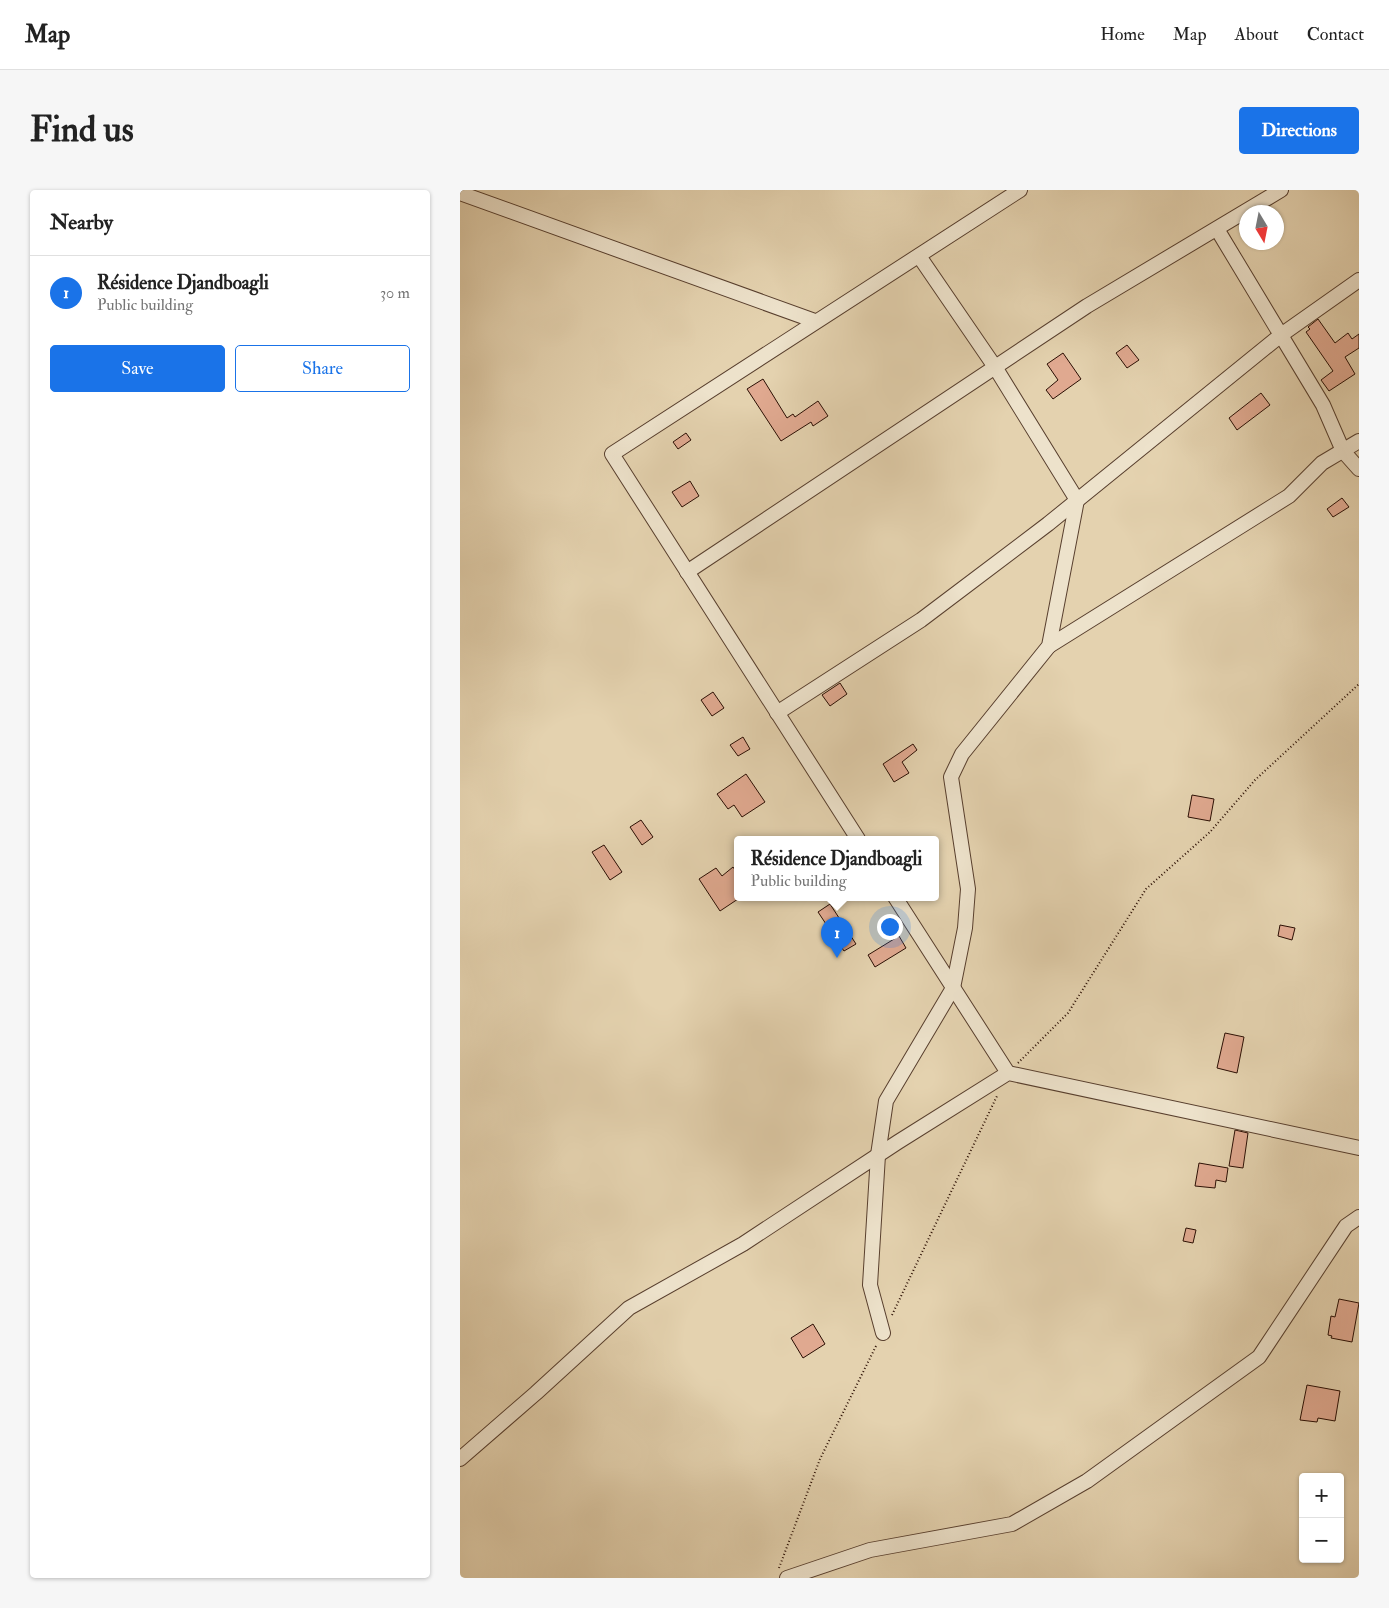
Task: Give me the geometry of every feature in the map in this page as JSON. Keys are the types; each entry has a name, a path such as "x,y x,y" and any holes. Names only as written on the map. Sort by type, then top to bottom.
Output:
{"street":[{"path":"856,836 612,454 1020,190"},
{"path":"687,572 1087,306 1281,190"},
{"path":"460,193 815,321"},
{"path":"1217,229 1324,405 1343,451 1359,469"},
{"path":"919,256 994,368 1077,500 1049,646"},
{"path":"777,713 921,620 1077,500 1281,335 1359,280"},
{"path":"883,1333 870,1285 878,1155 886,1101 953,988 964,928 968,889 951,777 962,754 1049,646 1289,496 1322,463 1359,441"},
{"path":"898,901 1008,1073"},
{"path":"460,1459 629,1308 743,1244 878,1155 1008,1073 1359,1148"},
{"path":"782,1573 870,1550 1012,1524 1087,1481 1259,1357 1346,1226 1359,1217"}],"path":[{"path":"782,1573 820,1459 1008,1073 1068,1013 1146,889 1210,832 1255,780 1359,684"}],"building":[{"path":"1318,319 1335,343 1348,333 1352,339 1359,334 1359,348 1345,357 1355,374 1329,391 1321,380 1333,371 1306,332 1310,329 1308,327"},
{"path":"1127,345 1139,360 1127,368 1116,353"},
{"path":"1063,353 1081,379 1053,399 1046,390 1058,380 1047,364"},
{"path":"763,379 787,418 793,414 795,417 818,401 828,416 813,426 811,422 781,441 747,389"},
{"path":"1261,393 1270,405 1237,430 1229,418"},
{"path":"686,433 691,440 678,449 673,442"},
{"path":"690,481 699,496 682,507 672,492"},
{"path":"1342,498 1349,507 1333,517 1327,509"},
{"path":"840,683 847,694 830,706 822,695"},
{"path":"713,692 724,708 712,716 701,700"},
{"path":"743,737 750,749 738,756 730,745"},
{"path":"913,744 917,750 902,762 909,773 894,782 883,764"},
{"path":"746,774 765,802 742,817 734,805 728,809 717,794"},
{"path":"1192,795 1214,799 1210,821 1188,817"},
{"path":"641,820 653,837 642,845 630,827"},
{"path":"604,845 622,872 610,880 592,852"},
{"path":"733,867 735,901 720,911 699,879 716,868 722,876"},
{"path":"830,904 856,944 844,951 818,912"},
{"path":"1280,925 1295,928 1292,940 1278,936"},
{"path":"899,936 906,948 875,967 868,955"},
{"path":"1225,1033 1244,1037 1237,1073 1217,1068"},
{"path":"1235,1130 1248,1133 1243,1168 1229,1166"},
{"path":"1199,1163 1228,1168 1226,1182 1216,1180 1215,1188 1195,1186"},
{"path":"1186,1228 1196,1230 1193,1243 1183,1241"},
{"path":"1339,1299 1359,1303 1352,1342 1331,1338 1332,1336 1328,1335 1331,1316 1335,1317"},
{"path":"813,1324 825,1344 803,1358 791,1338"},
{"path":"1307,1385 1340,1391 1335,1421 1318,1418 1317,1422 1300,1420"}],"place":[{"name":"Résidence Djandboagli","path":"837,958"}]}
